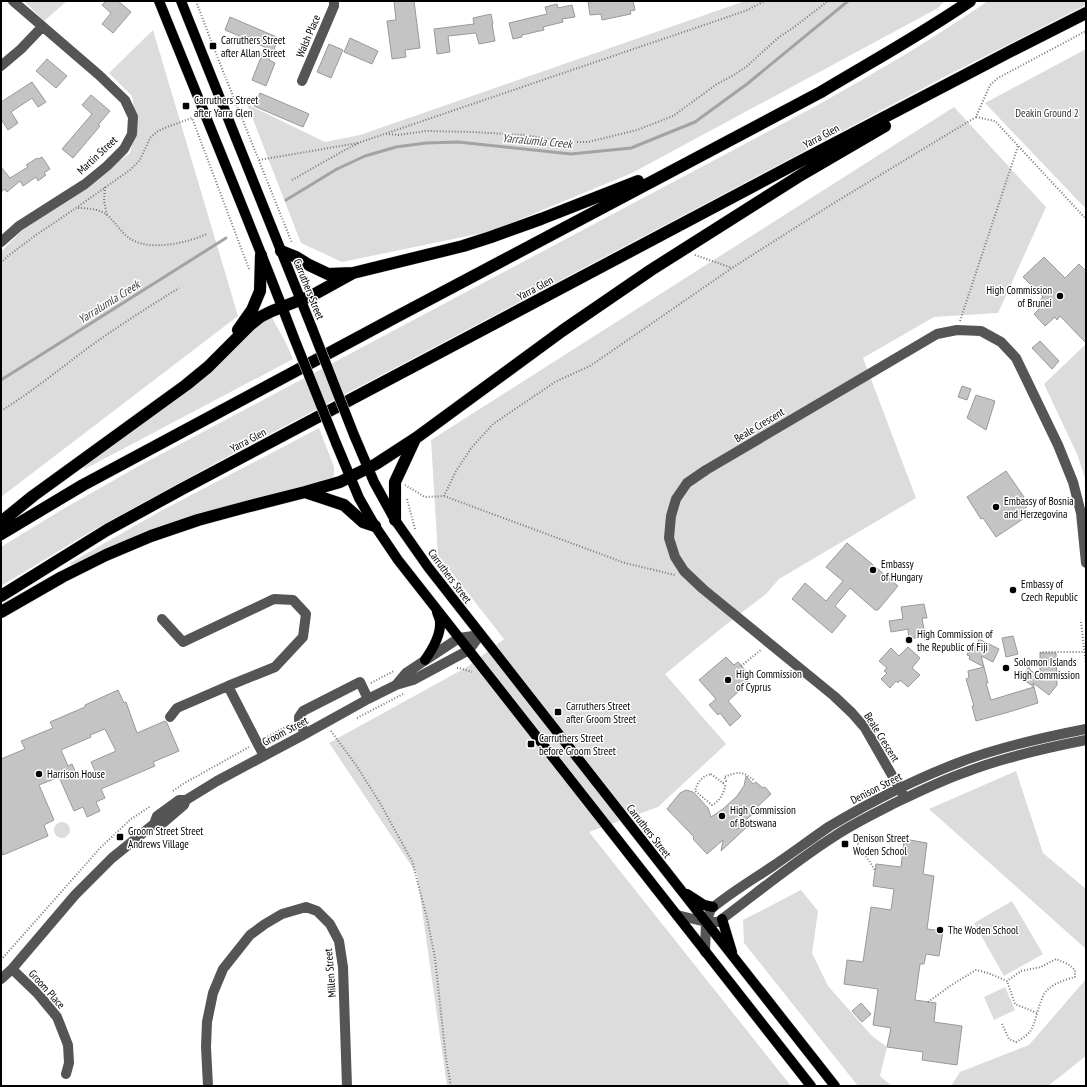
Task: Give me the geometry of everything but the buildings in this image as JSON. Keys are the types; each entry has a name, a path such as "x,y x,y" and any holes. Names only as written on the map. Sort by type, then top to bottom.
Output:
{"highway":[{"path":"1,534 90,482 398,316 821,92 944,19 970,1"},
{"name":"Yarra Glen","path":"1,596 107,530 182,489 774,175 1086,13"},
{"path":"1,612 68,574 151,536 198,520 340,482 368,468 416,438 543,345 651,270 801,176 1011,51"},
{"path":"281,251 296,257 308,265 328,274 353,273 463,246 491,237 689,162"},
{"path":"226,348 252,310 260,291 261,255"},
{"path":"1,522 33,496 186,385 208,367 226,348 260,317 283,306 313,295 353,273"},
{"path":"395,520 395,482 416,438"},
{"path":"305,492 344,505 363,522 375,526"}],"main road":[{"path":"158,1 283,306 294,338 350,477 359,498 375,526 398,560 468,650 811,1086"},
{"name":"Carruthers Street","path":"181,1 368,468 395,520 428,567 480,635 835,1086"},
{"path":"425,660 432,650 439,630 440,621 437,610"},
{"path":"679,888 704,905 713,907"},
{"path":"722,919 733,957"}],"street":[{"name":"Martin Street","path":"1,242 19,226 85,184 107,166 124,149 132,134 133,117 125,100 99,75 13,1"},
{"name":"Walsh Place","path":"302,81 334,6 334,1"},
{"path":"1,66 21,49 42,27"},
{"name":"Beale Crescent","path":"905,798 865,728 852,712 703,589 684,571 676,557 670,538 671,516 674,505 676,499 687,483 706,470 937,334 957,330 981,331 1001,342 1016,358 1058,445 1073,482 1081,513 1086,563"},
{"path":"162,619 183,642 274,599 293,600 306,614 303,637 276,667 177,708 170,717"},
{"name":"Groom Street","path":"396,685 406,673 459,638 480,635"},
{"name":"Groom Street","path":"1,979 12,969 76,895 112,858 154,824 157,816 179,800 186,800 217,781 368,699 396,685 413,680 468,650 480,635"},
{"path":"305,734 299,717 302,710 360,682 368,699"},
{"path":"228,686 264,756"},
{"name":"Denison Street","path":"713,907 831,826 860,809 900,789 964,761 995,751 1032,740 1086,729"},
{"name":"Denison Street","path":"677,915 706,922 718,922 836,835 905,798 966,771 1034,751 1086,740"},
{"name":"Millen Street","path":"208,1086 206,1047 207,1022 213,993 223,969 250,935 282,914 306,907 317,910 330,924 339,941 343,966 347,1086"},
{"path":"705,952 706,922 710,909 713,907"},
{"name":"Groom Place","path":"12,969 38,994 57,1017 68,1045 68,1063 66,1074"}],"path":[{"path":"196,1 258,160 292,242"},
{"path":"292,180 361,142 730,16 765,1"},
{"path":"385,134 398,135 426,131 473,132 524,135 567,142 588,142 637,130 673,116 717,84 746,67 779,37 828,1"},
{"path":"444,496 456,471 472,447 493,424 555,382 590,366 732,268 976,117 990,85 998,78 1086,31"},
{"path":"976,117 995,122 1086,220"},
{"path":"1,263 36,235 106,187 135,165 143,154 150,138 158,131 192,118 249,270"},
{"path":"258,160 361,142"},
{"path":"957,330 1018,146"},
{"path":"106,187 104,201 107,214 128,237 138,243 157,245 184,242 207,234"},
{"path":"76,208 87,208 107,214"},
{"path":"692,254 732,268"},
{"path":"1,411 16,402 93,344 179,288"},
{"path":"395,482 401,483 425,497 444,496 625,563 692,578"},
{"path":"1081,622 1086,664"},
{"path":"741,666 769,643"},
{"path":"1040,653 1085,652"},
{"path":"455,669 459,668 474,672"},
{"path":"346,711 351,721 405,694"},
{"path":"325,723 356,765 380,803 412,860 427,918 435,958 446,1058 451,1086"},
{"path":"723,783 711,774 706,775 697,784 695,791 712,805 716,804 724,791 725,786 723,783 726,782 724,777 735,773 746,774 755,781"},
{"path":"848,829 875,870"},
{"path":"1002,1024 1009,1039 1016,1042 1025,1037 1033,1028 1044,994 1055,984 1075,977 1075,970 1068,964 1056,959 1042,967 1021,971 1007,981"},
{"path":"928,1002 976,970 1007,981 1015,1004 1037,1013"}],"green space":[{"path":"24,1 67,1 44,21"},
{"path":"745,1 945,1 938,8 632,173 492,231 342,262 301,243 247,104 325,142 360,135"},
{"path":"988,1 1086,1 1086,5 948,75 234,453 115,518 1,586 1,547 58,512 137,467 816,106 904,55"},
{"path":"153,30 238,316 1,497 1,252 23,229 130,153 137,125 132,96 109,73"},
{"name":"Deakin Ground 2","path":"1086,49 1086,209 985,103"},
{"path":"954,107 1046,207 998,313 934,317 863,358 916,498 779,579 766,594 665,674 726,744 658,807 589,832 791,1086 447,1086 417,874 329,743 467,667 504,639 438,555 431,440"},
{"path":"271,318 286,343 293,359 85,469 82,466 255,328"},
{"path":"1086,344 1086,481 1077,454 1044,384"},
{"path":"319,428 334,467 334,475 331,479 72,566 70,563 159,512"},
{"path":"1016,771 1043,853 1086,889 1086,949 929,809"},
{"path":"62,822 68,824 70,830 68,836 62,838 56,836 54,830 56,824"},
{"path":"801,890 818,911 812,953 828,986 872,1036 887,1047 880,1076 892,1086 858,1086 744,943 743,920"},
{"path":"1012,901 1043,954 1004,976 974,923"},
{"path":"1086,979 1086,1056 1048,1086 951,1086 960,1072 1029,1045"},
{"path":"1005,987 1015,1010 994,1020 984,997"}],"waterway":[{"name":"Yarralumla Creek","path":"286,200 337,169 365,156 396,147 426,143 458,142 571,154 631,148 695,122 747,84 848,1"},
{"name":"Yarralumla Creek","path":"1,380 226,238"}],"place":[{"name":"Carruthers Street after Allan Street","path":"213,46"},
{"name":"Carruthers Street after Yarra Glen","path":"186,106"},
{"name":"High Commission of Brunei","path":"1060,296"},
{"name":"Embassy of Bosnia and Herzegovina","path":"996,507"},
{"name":"Embassy of Hungary","path":"873,570"},
{"name":"Embassy of Czech Republic","path":"1013,590"},
{"name":"High Commission of the Republic of Fiji","path":"909,640"},
{"name":"Solomon Islands High Commission","path":"1006,668"},
{"name":"High Commission of Cyprus","path":"728,680"},
{"name":"Carruthers Street after Groom Street","path":"558,712"},
{"name":"Carruthers Street before Groom Street","path":"531,744"},
{"name":"Harrison House","path":"39,774"},
{"name":"High Commission of Botswana","path":"722,816"},
{"name":"Groom Street Street Andrews Village","path":"120,837"},
{"name":"Denison Street Woden School","path":"845,844"},
{"name":"The Woden School","path":"940,930"}]}
